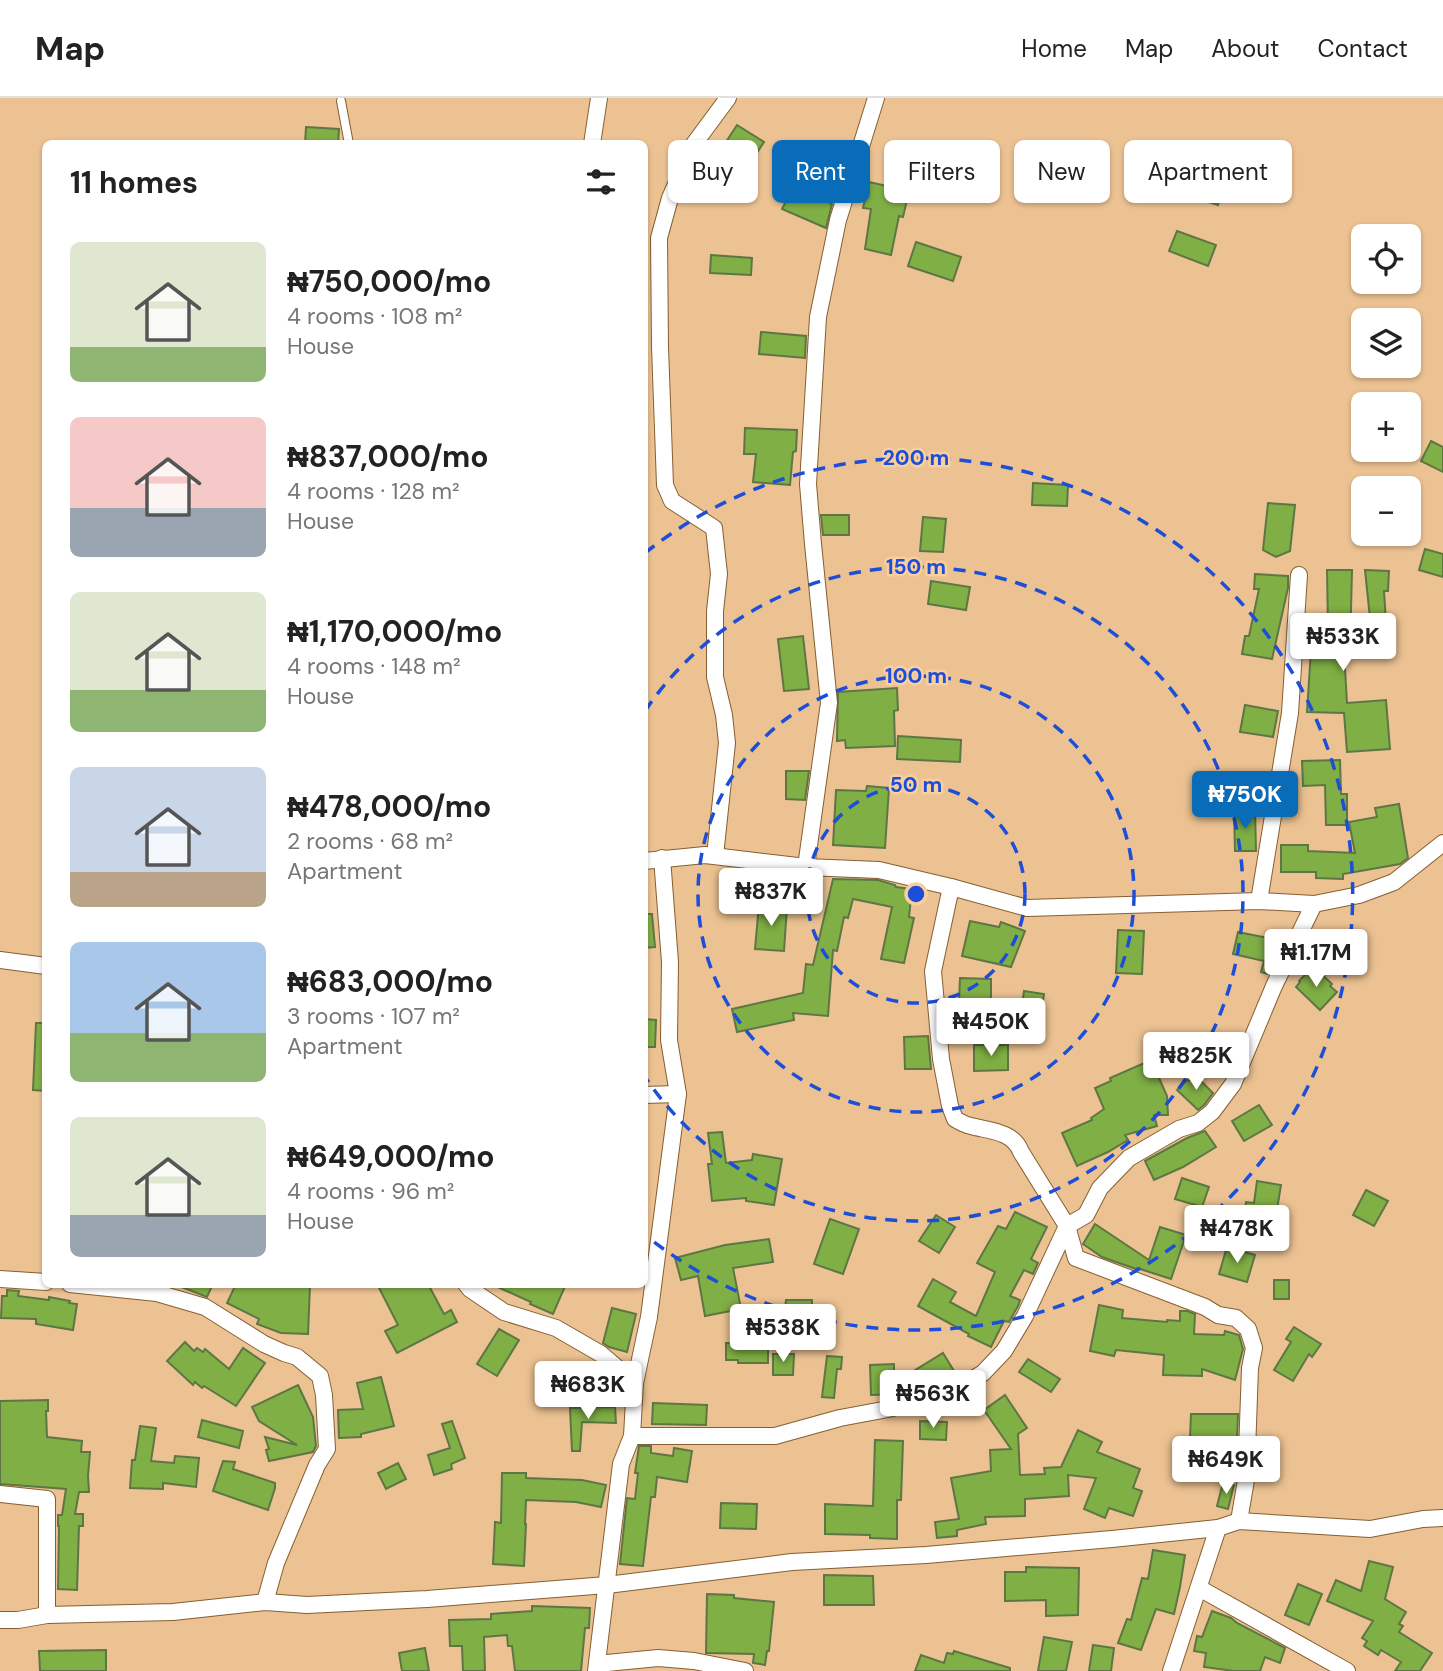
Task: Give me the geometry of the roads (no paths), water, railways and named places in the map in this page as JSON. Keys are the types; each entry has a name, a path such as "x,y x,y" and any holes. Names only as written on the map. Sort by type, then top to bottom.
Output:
{"street":[{"path":"593,140 599,98"},
{"path":"715,856 727,743 715,677 715,611 719,574 714,528 672,501 665,485 660,346 652,240 694,144 728,98"},
{"path":"806,867 829,704 808,484 818,317 838,220 876,98"},
{"path":"1259,901 1290,713 1298,575"},
{"path":"648,860 705,855 806,867 879,870 1027,908 1259,901 1314,904 1359,895 1394,882 1443,843"},
{"path":"662,858 670,962 669,1041 678,1094 649,1317 635,1383 632,1437 621,1464 597,1667 658,1658 694,1661 745,1671"},
{"path":"951,887 933,971 941,1059 955,1119 969,1126 999,1132 1017,1143 1067,1226 1076,1258 1205,1307 1218,1315 1236,1318 1248,1329 1254,1348 1250,1368 1246,1480 1239,1521"},
{"path":"632,1437 775,1436 840,1418 948,1394 982,1373 1004,1351 1026,1316 1067,1226 1086,1215 1100,1188 1129,1158 1180,1129 1198,1123 1212,1112 1233,1084 1274,986 1314,904"},
{"path":"0,960 42,965"},
{"path":"648,1095 678,1094"},
{"path":"0,1279 42,1282"},
{"path":"109,1288 158,1293 205,1307 264,1343 297,1357 320,1376 324,1395 327,1450 317,1465 276,1563 265,1602"},
{"path":"469,1288 504,1312 567,1334 601,1354 635,1383"},
{"path":"0,1494 47,1499 47,1615"},
{"path":"0,1620 47,1615 173,1612 265,1602 307,1605 427,1599 607,1585 792,1562 926,1555 1218,1528 1239,1521 1370,1528 1443,1518"},
{"path":"1171,1671 1218,1528"},
{"path":"1199,1588 1347,1671"}],"lane":[{"path":"341,101 348,140"}]}
